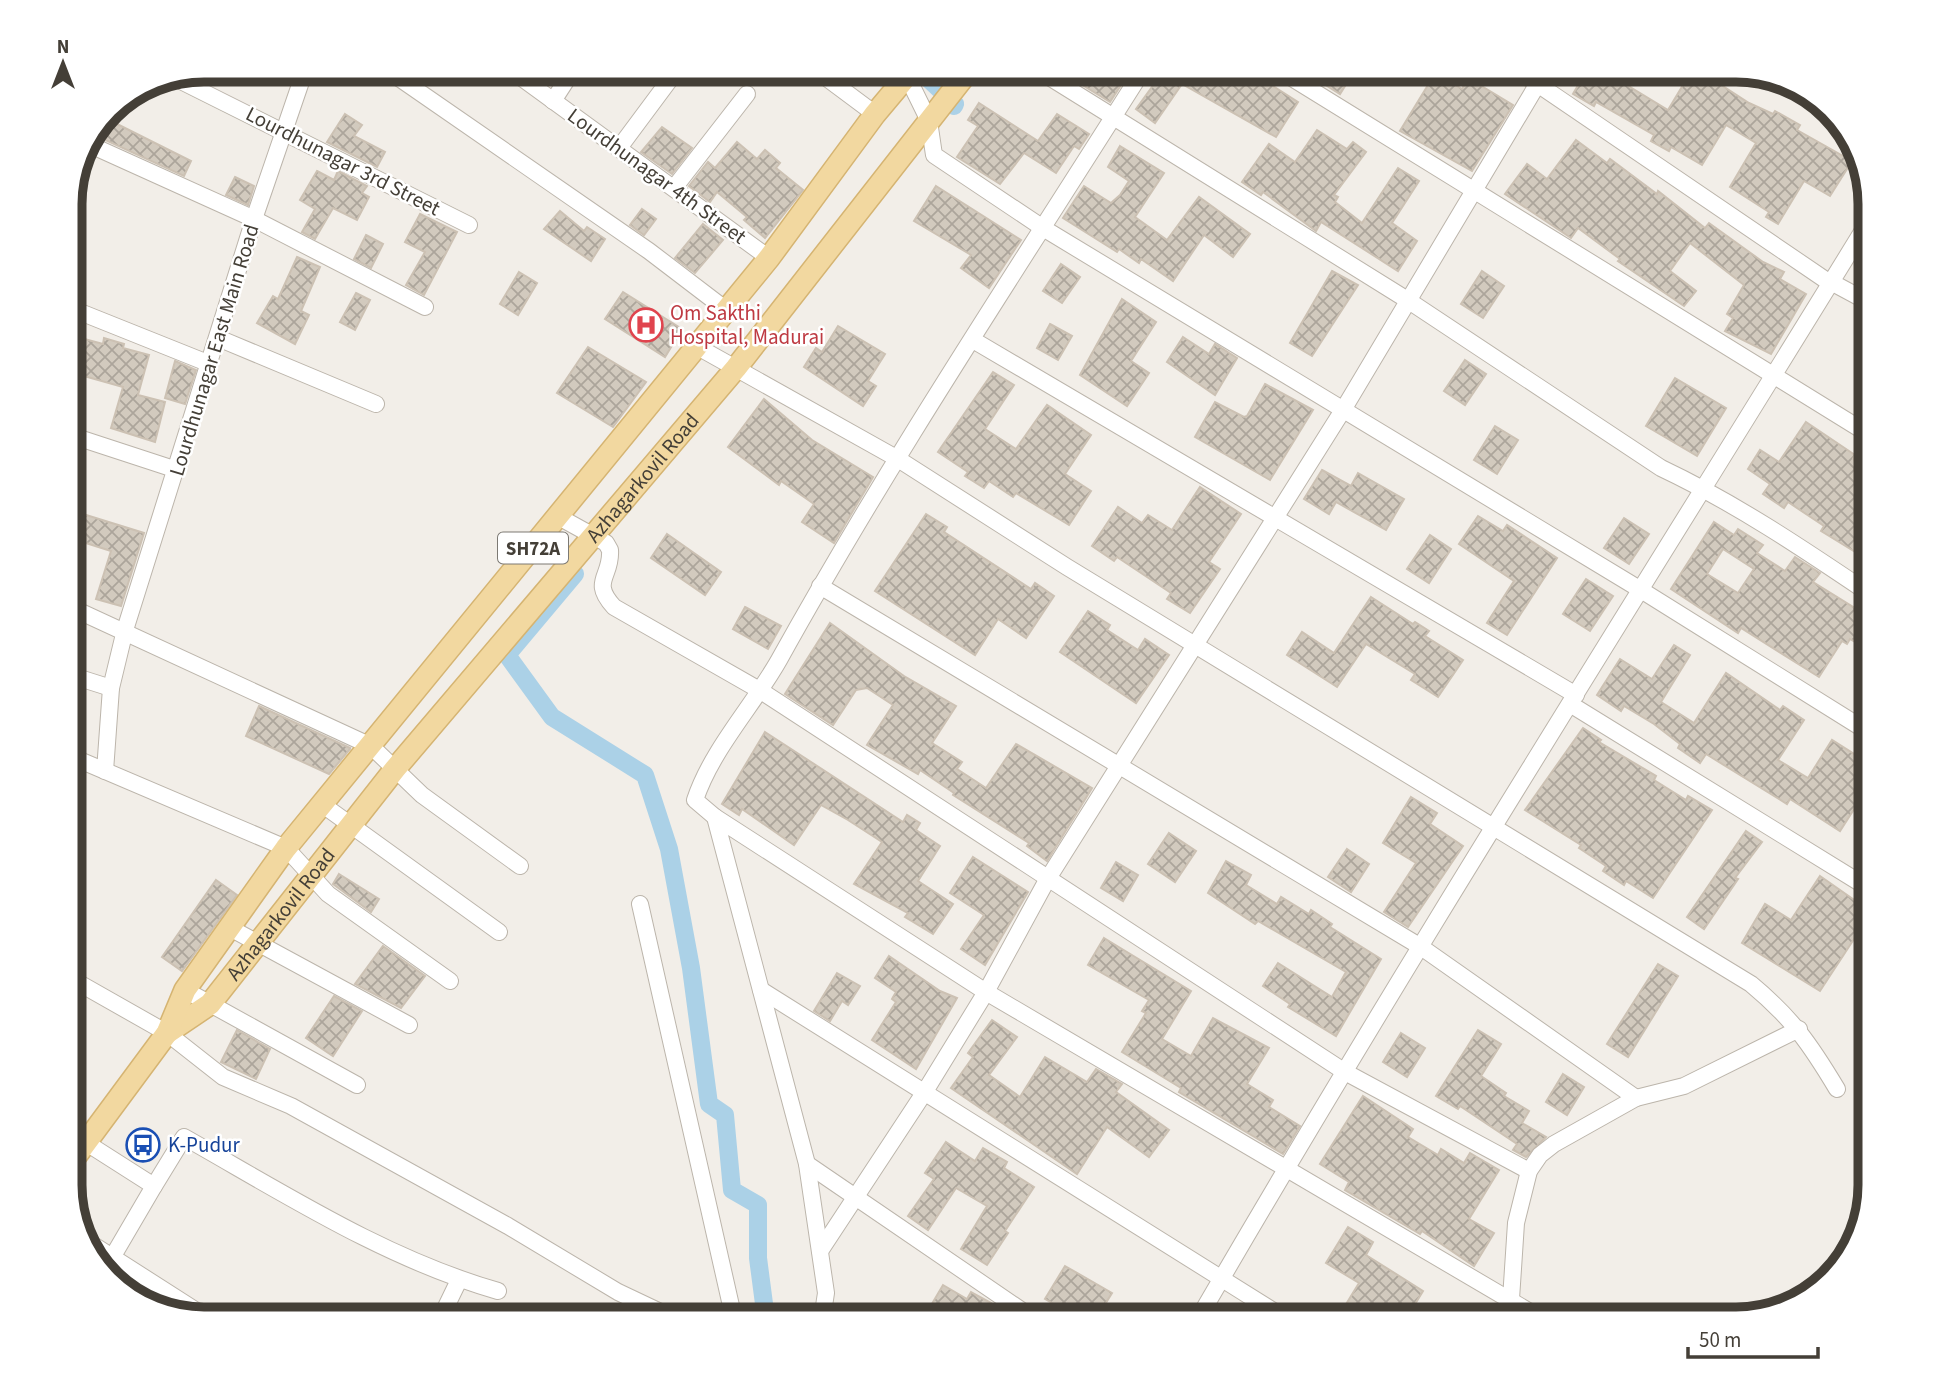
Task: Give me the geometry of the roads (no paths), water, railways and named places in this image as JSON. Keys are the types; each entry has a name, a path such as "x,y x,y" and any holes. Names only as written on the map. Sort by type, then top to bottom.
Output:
{"main road":[{"name":"Azhagarkovil Road","path":"83,1145 167,1033 185,990 286,848 769,258 900,82"},
{"name":"Azhagarkovil Road","path":"167,1033 210,1004 395,769 600,540 739,370 959,82"},
{"path":"440,661 466,687"}],"street":[{"name":"Lourdhunagar East Main Road","path":"106,771 111,688 125,630 211,364 254,219 301,82"},
{"path":"413,82 649,251 725,309"},
{"name":"Lourdhunagar 4th Street","path":"527,82 769,258"},
{"path":"553,101 565,82"},
{"path":"619,148 668,82"},
{"path":"832,82 875,114"},
{"path":"913,82 929,122 934,155 1044,228 1641,590 1858,726"},
{"path":"1056,82 1409,301 1661,468 1704,488 1784,536 1858,586"},
{"path":"1135,82 820,586 761,691 737,723 700,783 695,800 715,817 986,992 1523,1307"},
{"path":"1298,82 1858,428"},
{"path":"820,1251 924,1093 986,992 1046,880 1343,410 1539,82"},
{"path":"1550,82 1831,283 1858,297"},
{"name":"Lourdhunagar 3rd Street","path":"188,84 284,130 469,225"},
{"path":"674,188 747,94"},
{"path":"97,148 254,219 425,307"},
{"path":"1205,1307 1286,1168 1493,829 1858,239"},
{"path":"83,313 211,364"},
{"path":"218,338 376,404"},
{"path":"973,340 1274,517 1573,700 1858,881"},
{"path":"696,346 898,459 1493,829 1751,984 1784,1012 1799,1029 1837,1089"},
{"path":"83,439 177,470"},
{"path":"559,517 600,540 611,557 602,581 603,595 614,607 761,691 1046,880 1345,1072 1530,1171"},
{"path":"820,586 1421,947 1636,1098"},
{"path":"83,612 371,746 432,802 520,866"},
{"path":"83,679 111,688"},
{"path":"83,761 286,848 328,894 450,981"},
{"path":"323,805 499,932"},
{"path":"715,817 807,1164 826,1293 824,1307"},
{"path":"640,904 731,1307"},
{"path":"230,928 409,1025"},
{"path":"83,985 167,1033 223,1077 291,1106 508,1226 618,1292 649,1307"},
{"path":"185,990 357,1085"},
{"path":"761,990 1266,1307"},
{"path":"1511,1299 1516,1223 1530,1171 1540,1155 1554,1144 1636,1098 1684,1086 1799,1029"},
{"path":"113,1256 184,1137 345,1228 459,1280 498,1291"},
{"path":"85,1142 154,1185"},
{"path":"807,1164 1016,1307"},
{"path":"102,1250 189,1306"},
{"path":"446,1307 459,1280"}],"waterway":[{"path":"932,82 954,106"},
{"path":"575,574 507,655 552,717 645,775 669,849 691,968 709,1104 725,1115 732,1190 758,1205 758,1258 764,1307"}],"place":[{"name":"Om Sakthi Hospital, Madurai","path":"646,325"},
{"name":"K-Pudur","path":"143,1145"}]}
